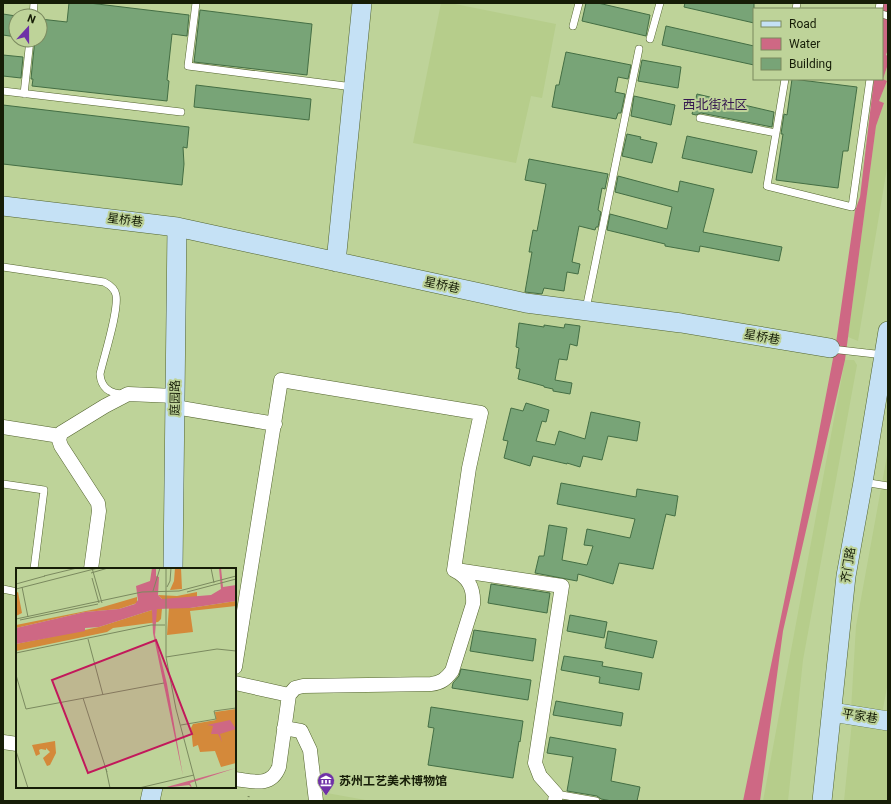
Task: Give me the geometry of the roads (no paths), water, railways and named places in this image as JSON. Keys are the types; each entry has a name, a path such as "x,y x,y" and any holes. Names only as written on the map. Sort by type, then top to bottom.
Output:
{"street":[{"path":"336,262 362,3"},
{"name":"星桥巷","path":"3,206 178,227 526,303 681,323 830,348"},
{"name":"庭园路","path":"173,568 178,227"},
{"name":"齐门路","path":"822,801 846,576 888,331"},
{"path":"236,661 281,380 481,413 469,468 454,570"},
{"path":"91,568 98,503 61,446 59,440 64,431 128,394 175,401 275,424"},
{"path":"3,427 60,436"},
{"path":"236,779 264,782 273,776 279,767 288,695 299,686 431,684 443,681 452,671 473,604 473,591 468,580 462,574 454,570"},
{"path":"454,570 562,586 536,763 540,776 556,798"},
{"path":"236,683 288,695"},
{"name":"平家巷","path":"832,712 888,721"},
{"path":"284,728 301,731 310,750 316,801"},
{"path":"3,742 16,744"},
{"path":"150,801 153,788"}],"lane":[{"path":"196,3 188,66 354,87"},
{"path":"573,26 579,3"},
{"path":"650,39 660,3"},
{"path":"24,94 29,48"},
{"path":"586,311 639,49"},
{"path":"785,80 767,186 852,207 870,80"},
{"path":"3,91 181,112"},
{"path":"700,118 776,133"},
{"path":"3,267 104,282 110,285 116,295 116,312 100,374 100,380 102,385 111,392 128,394"},
{"name":"星桥巷","path":"830,348 884,355"},
{"path":"863,482 888,486"},
{"path":"3,484 44,490 34,568"},
{"path":"3,589 16,592"},
{"path":"556,798 596,801"}],"water":[{"path":"882,3 888,3 888,49 886,55 888,56 888,64 883,79 883,8"},
{"path":"883,79 887,81 879,101 884,103 876,126 845,360 783,631 760,801 743,801 816,447 836,343 855,211 860,197 874,80"}],"place":[{"name":"苏州工艺美术博物馆","path":"326,796"}],"district":[{"name":"西北街社区","path":"715,104"}]}
